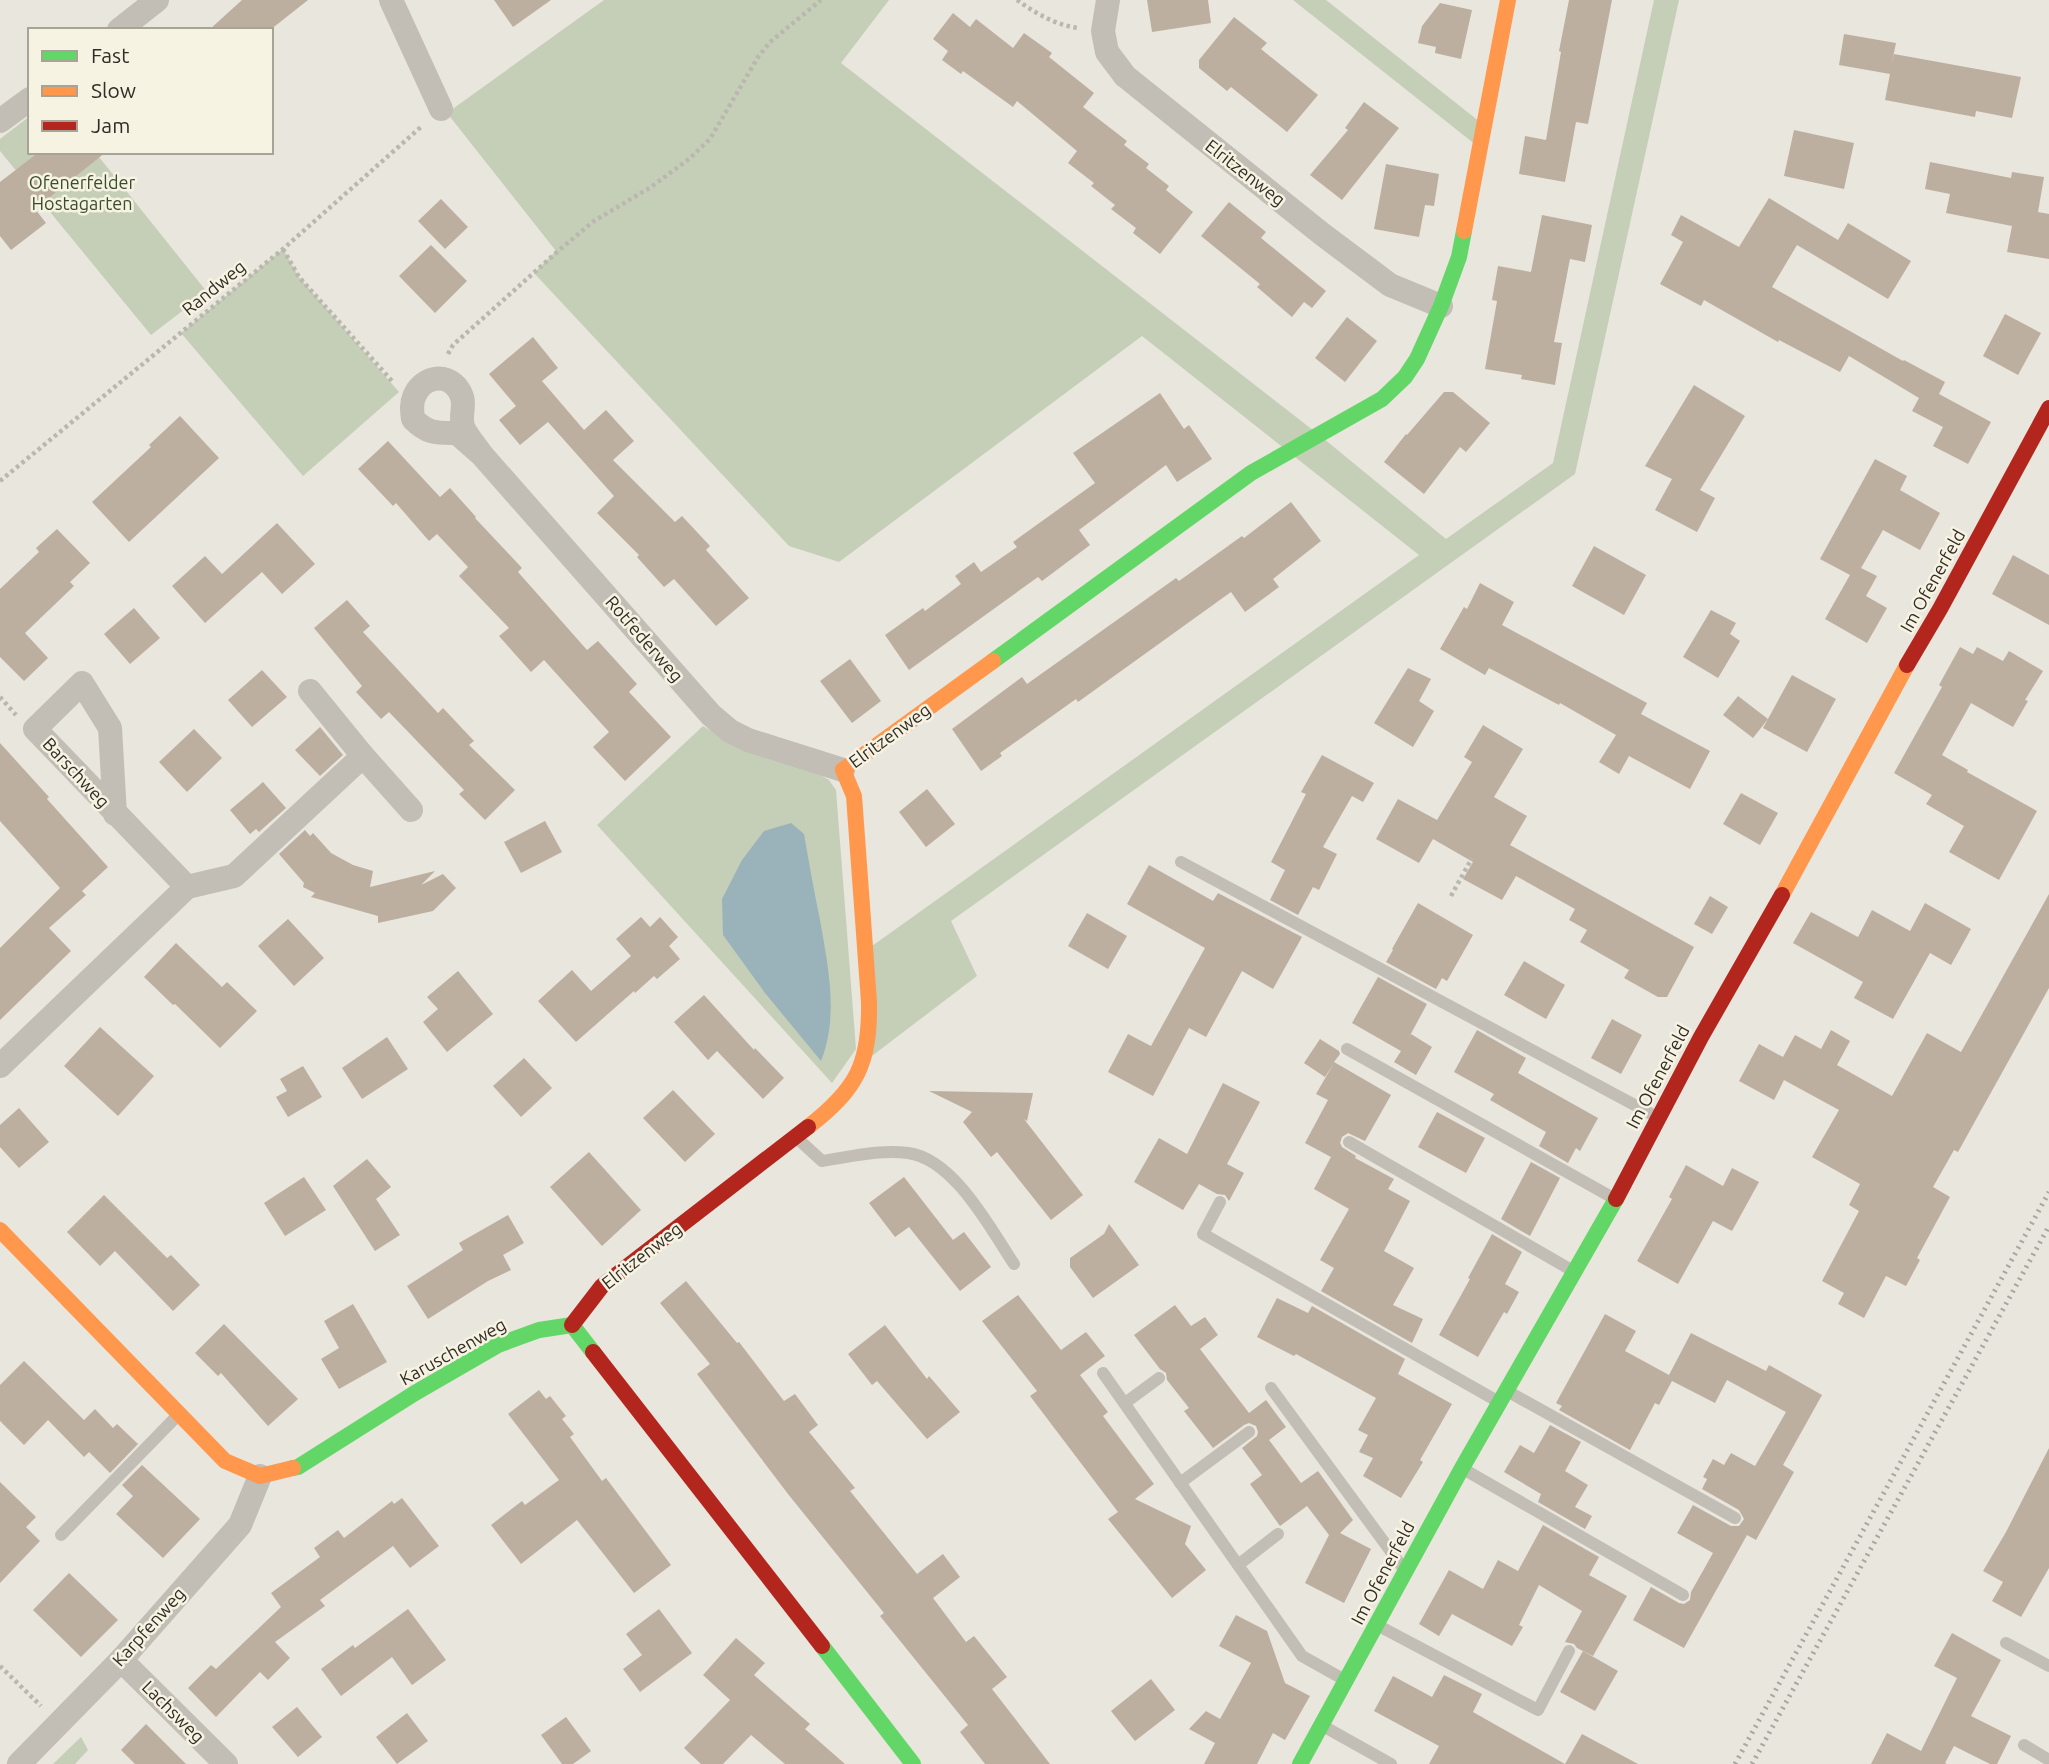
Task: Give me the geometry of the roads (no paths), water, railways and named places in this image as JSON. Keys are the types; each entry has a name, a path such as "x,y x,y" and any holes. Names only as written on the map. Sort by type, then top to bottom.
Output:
{"street":[{"path":"122,28 158,0"},
{"path":"391,0 441,109"},
{"name":"Elritzenweg","path":"1108,0 1103,32 1107,52 1125,76 1390,285 1441,306"},
{"name":"Elritzenweg","path":"572,1325 602,1286 830,1110 847,1093 859,1074 864,1062 870,1026 854,796 843,770 1251,472 1382,399 1405,377 1417,359 1441,306 1459,257 1508,0"},
{"path":"0,121 28,100"},
{"name":"Rotfederweg","path":"482,455 463,425 463,399 457,387 448,380 435,378 424,383 415,395 412,405 413,419 434,433 457,433 482,455 711,715 730,731 748,740 843,770"},
{"name":"Im Ofenerfeld","path":"1300,1764 1462,1468 1616,1199 1658,1117 2049,408"},
{"name":"Barschweg","path":"115,814 110,728 82,682 35,729 115,814 187,887"},
{"path":"310,691 411,810"},
{"path":"0,1066 187,887 234,876 363,756"},
{"path":"0,1230 225,1461 260,1476"},
{"path":"572,1325 912,1764"},
{"name":"Karuschenweg","path":"260,1476 298,1467 415,1393 498,1345 538,1330 572,1325"},
{"name":"Karpfenweg","path":"19,1764 121,1660 240,1525 260,1476"},
{"name":"Lachsweg","path":"121,1660 226,1764"}],"lane":[{"path":"1181,862 1658,1117"},
{"path":"1347,1049 1616,1199"},
{"path":"795,1136 822,1161 888,1152 911,1153 933,1161 958,1182 1014,1264"},
{"path":"1349,1142 1573,1271"},
{"path":"1220,1202 1203,1234 1503,1397 1735,1518"},
{"path":"1102,1373 1302,1656 1347,1681"},
{"path":"1125,1403 1159,1378"},
{"path":"1271,1388 1406,1572"},
{"path":"61,1535 180,1414"},
{"path":"1180,1483 1249,1432"},
{"path":"1462,1468 1683,1595"},
{"path":"1238,1565 1278,1534"},
{"path":"1377,1625 1538,1710 1569,1651"},
{"path":"2006,1643 2049,1666"},
{"path":"1322,1726 1391,1764"},
{"path":"2024,1745 2049,1760"}],"water":[{"path":"791,823 804,834 829,973 830,1026 821,1061 765,993 723,935 722,899 742,860 764,831"}],"railway":[{"path":"1735,1764 2049,1192"},
{"path":"1752,1764 2049,1226"}],"park label":[{"name":"Ofenerfelder Hostagarten","path":"82,193"}]}
